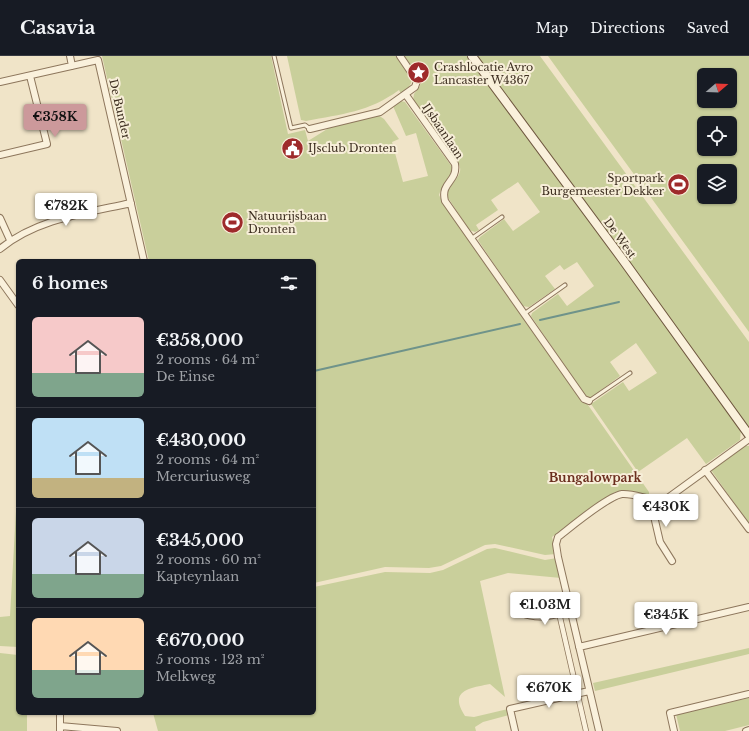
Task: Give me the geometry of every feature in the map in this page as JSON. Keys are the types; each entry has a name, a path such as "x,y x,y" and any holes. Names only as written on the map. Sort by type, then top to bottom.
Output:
{"main road":[{"name":"De West","path":"472,56 614,247 749,435"}],"street":[{"path":"70,56 72,66"},
{"path":"310,129 374,114 406,95 415,87 417,81 400,56"},
{"name":"De Bunder","path":"0,82 98,60 144,259"},
{"path":"0,154 47,144 30,76"},
{"name":"IJsbaanlaan","path":"406,95 455,164 456,171 453,178 444,188 443,194 445,201 584,399 589,401"},
{"path":"0,249 10,240 51,221 130,203"},
{"path":"0,218 10,240"},
{"path":"0,280 16,302"},
{"path":"599,731 556,544 558,537 612,497 623,494 665,500 749,439"},
{"path":"705,470 749,530"},
{"path":"650,499 660,542 672,561"},
{"path":"579,647 749,607"},
{"path":"522,613 532,618 571,611"},
{"path":"558,614 586,731"},
{"path":"515,731 510,708 589,691"},
{"path":"674,731 670,713 749,694"},
{"path":"60,715 60,728 117,731"}],"lane":[{"path":"274,56 291,128 305,125 310,129"},
{"path":"471,239 502,217"},
{"path":"524,314 565,285"},
{"name":"IJsbaanlaan","path":"589,401 630,374"}],"green space":[{"path":"102,56 271,56 288,134 305,130 308,141 332,126 378,115 384,119 399,139 392,142 403,182 428,176 416,133 406,136 393,106 401,101 405,102 452,167 452,171 439,195 442,201 582,402 588,405 649,492 649,496 627,491 615,492 552,537 556,554 545,555 495,544 485,545 441,566 429,568 385,567 316,583 316,259 149,259"},
{"path":"287,56 397,56 411,75 411,80 407,89 401,94 399,90 366,108 306,121 301,120"},
{"path":"404,56 468,56 741,429 740,440 706,464 687,438 638,472 591,404 623,382 629,391 657,373 636,343 610,362 620,376 592,397 587,397 584,394 531,316 532,313 558,294 567,306 594,286 577,262 564,270 560,265 545,276 555,289 529,307 522,306 478,240 504,219 513,231 540,212 518,182 491,200 498,210 476,225 479,230 475,232 469,230 447,196 450,187 460,173 458,162 447,148 451,142 447,137 442,139 439,137 413,101 414,94 420,86 421,81"},
{"path":"477,56 540,56 749,342 749,430"},
{"name":"Sportpark Burgemeester Dekker","path":"548,56 749,56 749,332"},
{"path":"742,446 749,446 749,524 711,470"},
{"path":"16,511 16,647 0,646 0,617 10,616"},
{"path":"495,548 545,560 557,558 561,578 508,573 480,581 505,697 490,684 475,687 464,692 460,696 460,707 465,716 474,717 508,709 509,715 483,722 475,727 476,731 158,731 154,715 316,715 316,587 385,572 430,573 443,570 487,549"},
{"path":"749,648 749,654 595,691 593,683"},
{"path":"0,653 16,655 16,715 27,715 27,731 0,731"},
{"path":"749,698 749,725 725,731 680,731 676,714"}],"waterway":[{"path":"540,320 619,302"},
{"path":"316,371 520,324"}],"place":[{"name":"Crashlocatie Avro Lancaster W4367","path":"419,73"},
{"name":"IJsclub Dronten","path":"293,148"},
{"name":"Sportpark Burgemeester Dekker","path":"679,184"},
{"name":"Natuurijsbaan Dronten","path":"233,222"}],"district":[{"name":"Bungalowpark","path":"595,477"}]}
